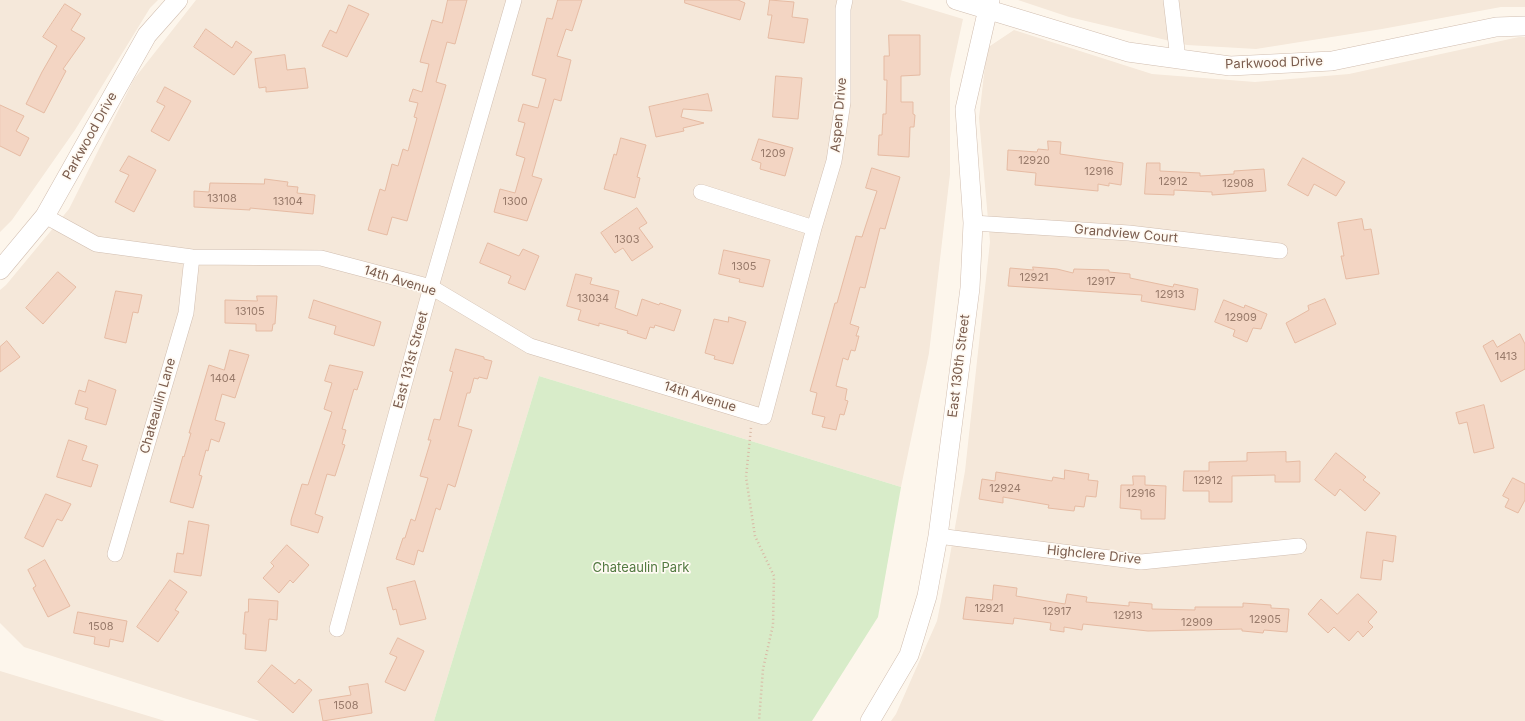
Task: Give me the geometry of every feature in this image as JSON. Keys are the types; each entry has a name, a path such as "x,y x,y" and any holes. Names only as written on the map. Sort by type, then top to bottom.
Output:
{"street":[{"name":"Parkwood Drive","path":"0,270 45,216 147,34 178,0"},
{"name":"East 131st Street","path":"337,629 431,288 514,0"},
{"name":"Aspen Drive","path":"758,415 834,161 842,109 843,9 845,0"},
{"name":"Parkwood Drive","path":"956,0 989,5 1128,52 1230,66 1332,61 1496,27 1525,26"},
{"path":"1171,0 1178,59"},
{"name":"East 130th Street","path":"870,721 909,655 927,596 938,536 970,288 973,223 965,109 989,5"},
{"path":"701,192 814,228"},
{"name":"14th Avenue","path":"45,216 96,244 192,257 321,258 431,288 530,346 758,415"},
{"name":"Grandview Court","path":"973,223 1130,232 1280,251"},
{"name":"Chateaulin Lane","path":"115,554 186,313 192,257"},
{"name":"Highclere Drive","path":"938,536 1141,562 1299,546"}],"path":[{"path":"758,415 746,478 755,536 774,576 773,625 763,669 759,721"}],"shaded area":[{"path":"0,0 158,0 150,8 75,130 12,220 0,232"},
{"path":"196,0 900,0 963,19 950,79 950,174 929,353 901,487 539,376 434,721 260,721 24,647 0,623 0,290 6,285 69,209 134,79"},
{"path":"1018,0 1525,0 1525,7 1501,7 1382,29 1256,49 1187,45 1069,17"},
{"path":"1014,30 1152,74 1255,82 1349,74 1519,37 1525,37 1525,721 891,721 896,714 937,621 949,561 965,471 990,242 979,118 987,48"},
{"path":"0,671 165,721 0,721"}],"green space":[{"name":"Chateaulin Park","path":"539,376 901,487 878,617 812,721 434,721"}],"building":[{"path":"448,0 467,0 455,44 447,42 436,82 446,85 407,221 392,217 387,235 368,230 380,189 385,191 392,164 398,166 403,149 408,151 417,118 414,117 418,103 409,101 413,89 422,92 429,64 420,62 432,20 442,23"},
{"path":"558,0 582,0 572,31 566,29 557,56 571,60 561,101 554,99 532,176 542,179 527,221 494,212 500,189 515,193 525,158 516,155 525,123 518,121 523,104 538,108 546,79 532,75 547,18 552,19"},
{"path":"685,0 738,0 745,3 740,20 685,3"},
{"path":"770,0 794,2 792,17 808,19 804,43 768,38 772,15 768,15"},
{"path":"65,4 81,14 71,30 85,38 63,69 66,71 44,113 26,104 57,46 43,37"},
{"path":"349,5 369,14 347,57 322,46 330,30 336,33"},
{"path":"206,29 232,48 236,41 252,52 234,75 194,47"},
{"path":"889,35 920,35 920,75 901,76 901,102 913,102 913,114 915,115 914,127 910,127 909,157 878,155 879,135 882,135 883,114 886,114 887,80 884,80 884,56 889,56"},
{"path":"285,55 287,70 305,68 308,88 266,92 266,87 259,88 255,59"},
{"path":"776,76 802,78 798,119 773,117"},
{"path":"165,87 191,101 169,141 151,131 165,106 157,102"},
{"path":"708,94 712,111 683,109 681,117 704,123 683,128 684,131 656,137 649,107"},
{"path":"0,105 24,116 16,131 29,138 20,156 0,146"},
{"path":"621,138 646,145 637,177 640,178 635,198 604,189 614,154 616,155"},
{"path":"759,139 793,148 785,176 760,169 761,163 752,160"},
{"path":"1048,141 1061,142 1060,154 1123,163 1121,185 1109,183 1109,186 1098,184 1098,191 1035,185 1036,173 1007,170 1008,150 1037,152 1038,149 1048,150"},
{"path":"129,156 156,170 134,212 115,202 129,175 120,171"},
{"path":"1303,158 1345,182 1336,196 1314,184 1308,196 1288,185"},
{"path":"1147,163 1160,163 1160,171 1200,173 1200,176 1234,174 1234,171 1264,169 1266,191 1212,195 1212,192 1174,190 1174,195 1145,194"},
{"path":"872,168 900,177 885,229 880,228 865,288 860,287 850,324 859,327 856,336 859,336 855,351 851,350 848,360 843,358 836,386 847,389 845,400 848,401 844,415 840,414 836,430 822,427 825,417 812,414 817,393 810,391 856,236 862,237 877,191 866,188"},
{"path":"265,179 288,182 287,186 298,187 297,193 315,195 313,214 250,208 250,210 194,207 194,191 209,192 210,183 264,184"},
{"path":"637,208 647,223 639,228 653,247 632,261 623,248 615,253 601,233"},
{"path":"1362,219 1364,230 1371,229 1379,274 1346,279 1341,256 1344,256 1338,223"},
{"path":"488,243 519,256 523,249 539,256 525,290 508,283 511,276 480,263"},
{"path":"724,250 770,260 763,287 739,282 740,279 719,274"},
{"path":"1033,267 1057,269 1073,273 1074,269 1109,270 1109,272 1130,274 1130,278 1173,287 1174,284 1198,289 1195,310 1141,301 1142,295 1008,286 1010,268 1033,270"},
{"path":"58,272 76,287 43,324 26,308"},
{"path":"576,274 592,278 590,284 619,291 615,308 637,316 642,299 681,310 674,331 655,325 654,328 650,327 646,339 627,333 628,331 599,323 599,326 578,320 581,310 567,306"},
{"path":"116,291 142,295 138,313 133,312 126,343 105,338"},
{"path":"257,296 277,296 275,324 273,324 272,331 256,331 256,324 225,323 225,300 257,301"},
{"path":"1325,299 1336,324 1295,343 1286,323 1309,310 1308,306"},
{"path":"314,300 381,322 374,346 334,334 336,326 309,318"},
{"path":"1224,300 1244,308 1245,305 1267,314 1261,329 1253,328 1247,342 1233,336 1235,330 1215,322"},
{"path":"729,317 746,322 733,364 714,359 715,356 705,353 714,319 728,322"},
{"path":"1520,334 1525,344 1525,369 1501,382 1483,346 1493,340 1497,347"},
{"path":"7,341 20,357 0,372 0,347"},
{"path":"456,349 484,357 484,359 492,361 487,379 479,377 478,379 474,378 470,393 467,393 458,426 472,430 455,487 448,484 440,510 436,508 423,552 418,550 414,565 396,559 411,519 415,521 428,478 420,476 431,440 428,440 434,419 440,420 453,372 450,371"},
{"path":"230,350 249,355 235,398 222,394 215,420 225,423 219,442 211,439 208,451 206,450 199,475 202,476 193,508 170,502 191,433 189,433 209,365 224,370"},
{"path":"330,365 363,372 357,390 354,389 342,429 346,430 342,444 345,445 335,476 327,474 315,514 323,517 318,533 291,525 291,520 302,484 308,485 332,412 324,409 332,383 325,381"},
{"path":"89,380 116,390 106,425 85,419 88,408 75,404 79,390 85,392"},
{"path":"1484,405 1494,448 1474,453 1467,422 1459,424 1456,413"},
{"path":"69,440 87,446 82,460 98,465 91,487 57,477"},
{"path":"1286,452 1286,462 1300,461 1300,482 1275,482 1275,475 1232,476 1232,502 1209,502 1209,491 1183,491 1184,471 1209,471 1209,462 1247,461 1247,453"},
{"path":"1336,453 1366,477 1363,480 1380,493 1365,511 1340,489 1335,496 1315,480"},
{"path":"1065,470 1089,474 1088,480 1098,481 1096,497 1086,496 1084,507 1075,506 1074,511 1048,508 1049,505 1003,497 1003,503 979,499 982,479 995,481 996,472 1052,481 1053,477 1064,479"},
{"path":"1133,476 1145,476 1145,485 1166,486 1165,519 1141,519 1141,510 1120,508 1121,485 1133,485"},
{"path":"1513,478 1525,484 1525,500 1518,513 1505,507 1509,499 1503,496"},
{"path":"46,494 71,504 62,521 57,519 43,547 25,538"},
{"path":"189,521 209,525 201,576 174,572 177,553 183,554"},
{"path":"1367,532 1396,536 1393,562 1383,560 1381,580 1361,578"},
{"path":"287,545 309,565 293,583 290,580 279,593 263,578 274,566 271,563"},
{"path":"45,560 70,606 48,617 33,588 36,586 28,570"},
{"path":"170,580 187,592 175,610 179,612 158,642 137,627"},
{"path":"415,581 426,619 400,625 396,609 393,610 387,588"},
{"path":"994,585 1017,588 1016,596 1065,604 1067,594 1087,597 1086,602 1129,606 1129,602 1152,604 1152,609 1195,610 1195,607 1243,607 1243,603 1271,605 1271,608 1289,609 1287,632 1264,630 1263,633 1242,631 1242,629 1148,631 1083,624 1082,630 1064,627 1064,632 1050,630 1051,623 1014,618 1013,624 963,619 966,597 992,600"},
{"path":"1358,594 1377,612 1368,622 1373,627 1363,637 1358,631 1349,641 1334,627 1328,633 1308,614 1321,599 1337,614"},
{"path":"249,599 278,601 277,620 269,619 266,651 245,649 246,634 243,634 245,612 248,612"},
{"path":"78,612 127,621 123,642 110,639 109,647 94,644 95,637 74,633"},
{"path":"398,638 424,651 405,691 385,682 397,657 390,654"},
{"path":"272,665 295,684 299,679 312,690 293,713 258,682"},
{"path":"368,684 372,713 323,721 319,700 351,695 349,687"}]}
